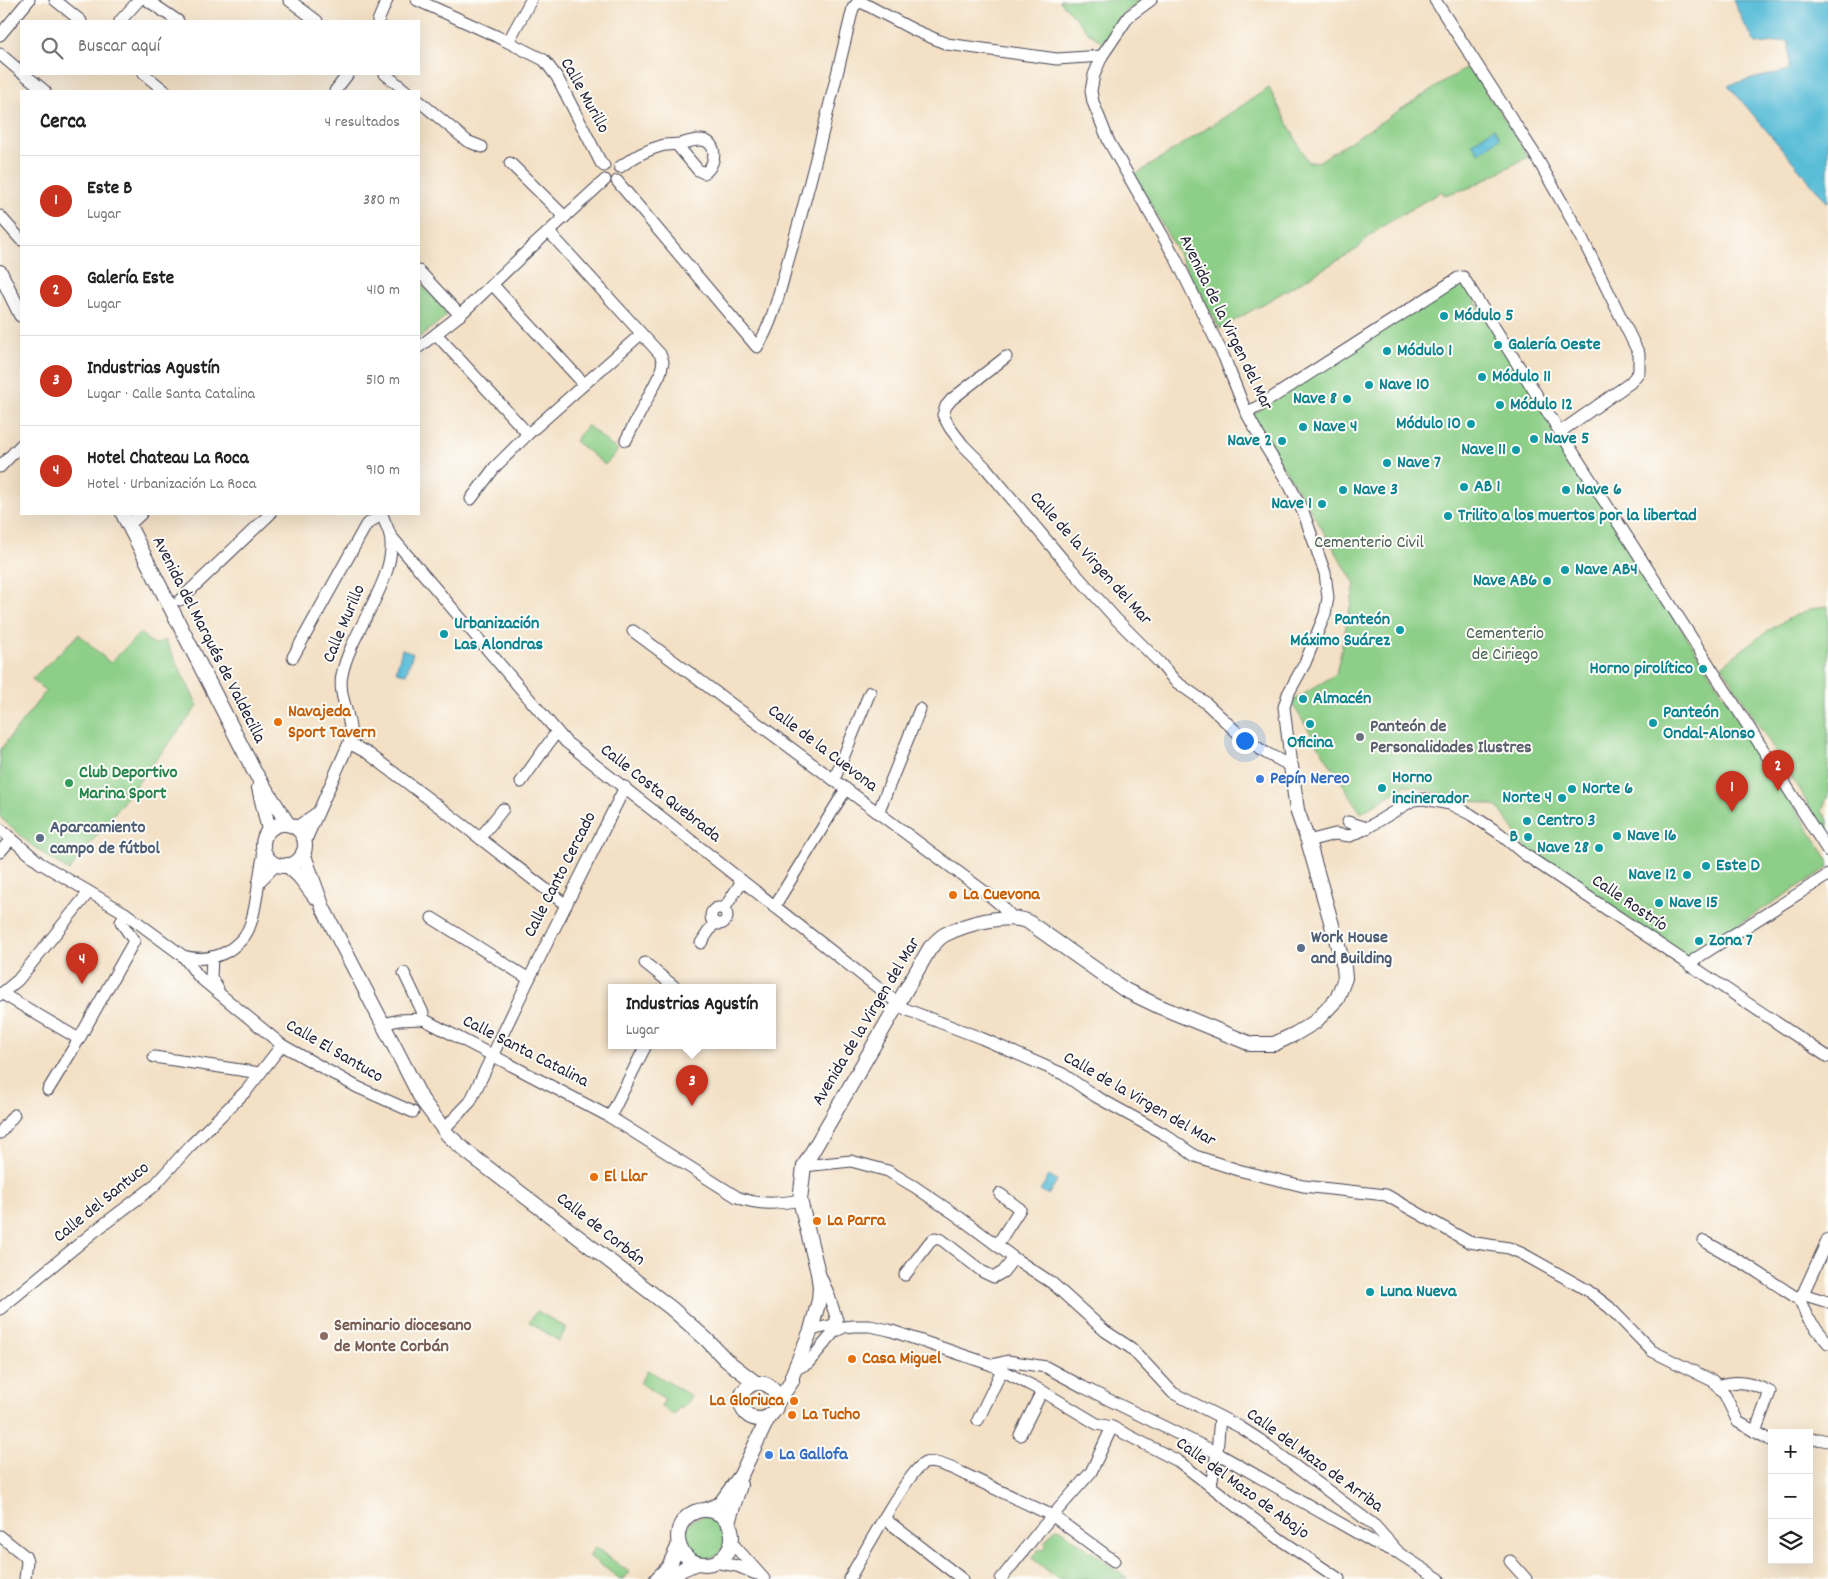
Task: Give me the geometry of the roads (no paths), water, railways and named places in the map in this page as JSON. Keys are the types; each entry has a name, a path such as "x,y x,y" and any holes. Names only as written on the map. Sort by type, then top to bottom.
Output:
{"main road":[{"path":"0,272 20,313"},
{"name":"Avenida del Marqués de Valdecilla","path":"126,520 254,771 292,826"},
{"name":"Avenida de la Virgen del Mar","path":"773,1410 792,1381 811,1330 820,1287 800,1200 804,1166 930,948 937,940 962,928 990,921 1012,917 1027,921 1125,990 1158,1006 1251,1044 1274,1044 1308,1026 1328,1010 1337,999 1345,978 1341,952 1297,810 1291,766"},
{"name":"Avenida del Marqués de Valdecilla","path":"254,771 269,830"},
{"path":"323,908 304,848 302,834 292,826 276,826 269,830 263,842 264,852 267,857 299,876 323,908 422,1100 446,1132"},
{"path":"282,865 296,861 304,848"},
{"name":"Calle de Corbán","path":"446,1132 468,1152 671,1308 706,1339 726,1360 762,1384"},
{"name":"Calle de Corbán","path":"726,1360 742,1394"},
{"name":"Avenida de la Virgen del Mar","path":"762,1384 781,1384 794,1373"},
{"path":"728,1522 742,1475 755,1443 773,1410 773,1391 762,1384 748,1386 742,1394 741,1403 745,1412 750,1416 757,1418 773,1410"},
{"path":"750,1416 755,1443"},
{"path":"657,1579 668,1568 679,1544 679,1531 684,1519 694,1513 720,1504 742,1475"},
{"path":"679,1544 689,1559 697,1563 706,1564 714,1562 722,1558 728,1551 732,1543 732,1536 728,1522 722,1516 708,1509"},
{"path":"668,1579 683,1568 697,1563"}],"street":[{"path":"0,35 29,0"},
{"path":"55,0 80,20"},
{"path":"121,20 139,0"},
{"path":"147,0 177,20"},
{"path":"289,0 316,20"},
{"path":"378,20 387,0"},
{"name":"Calle Murillo","path":"417,0 536,55 550,67 604,166"},
{"path":"508,42 531,0"},
{"name":"Avenida de la Virgen del Mar","path":"1151,0 1122,23 1102,56 1094,75 1091,91 1098,120 1108,142 1176,259 1224,357 1246,412 1290,486 1304,514 1328,586 1328,598 1319,630 1305,663 1288,694 1284,707 1291,766"},
{"path":"1435,0 1534,153 1581,236 1639,354 1639,372 1630,384 1560,432"},
{"path":"420,346 460,315 565,217 611,181 622,173 620,167 612,163 604,166 602,172 611,181 757,347 763,338 778,296 806,200 854,8 858,2 862,2 914,30 947,44 1057,59 1102,56"},
{"path":"0,54 20,71"},
{"path":"25,75 44,90"},
{"path":"145,75 164,90"},
{"path":"336,90 347,75"},
{"path":"386,75 405,90"},
{"path":"420,103 467,141 482,147"},
{"path":"620,167 649,150 669,144 677,144"},
{"path":"510,163 565,217"},
{"path":"0,216 20,239"},
{"path":"549,232 660,354 663,362 660,374 626,440"},
{"path":"420,272 460,315"},
{"path":"1246,412 1256,408 1458,278 1463,277 1828,850"},
{"path":"492,285 584,384"},
{"path":"436,334 528,434"},
{"path":"471,499 496,467 528,434 642,334"},
{"name":"Calle de la Virgen del Mar","path":"1006,357 952,399 946,406 943,415 950,428 1116,619 1160,663 1175,681 1206,703 1243,738 1291,766"},
{"path":"0,467 20,446"},
{"name":"Avenida del Marqués de Valdecilla","path":"126,520 138,515"},
{"path":"180,600 269,515"},
{"path":"293,657 366,526 381,515"},
{"name":"Calle Murillo","path":"382,515 390,535 411,562 529,700"},
{"name":"Calle Murillo","path":"304,848 352,734 341,692 341,676 350,651 390,563 390,535"},
{"path":"390,563 403,558 411,562"},
{"name":"Calle de la Cuevona","path":"633,631 989,895 1012,917"},
{"path":"834,780 870,692"},
{"name":"Calle Costa Quebrada","path":"529,700 575,750 898,1004"},
{"path":"878,813 920,709"},
{"path":"521,782 553,737 558,733"},
{"path":"349,743 369,754 566,904"},
{"name":"Calle Canto Cercado","path":"446,1132 470,1102 528,979 625,788"},
{"path":"774,907 846,789"},
{"name":"Calle Rostrío","path":"1308,841 1335,834 1350,836 1413,800 1435,800 1450,804 1470,814 1499,833 1524,854 1828,1057"},
{"path":"480,838 503,809"},
{"path":"292,826 318,812"},
{"path":"1348,822 1367,828"},
{"path":"0,829 40,863 125,914 195,964 212,956 221,955 237,945 247,932 252,918 264,852"},
{"path":"0,852 11,839"},
{"path":"258,882 282,865"},
{"path":"1690,966 1695,959 1828,875"},
{"path":"701,943 714,923 710,918 712,911 718,908 724,909 742,882"},
{"path":"79,1039 1,994 18,980 89,892"},
{"path":"989,895 995,904 990,921"},
{"path":"48,1090 134,941 121,922 125,914"},
{"path":"432,918 528,979"},
{"name":"Calle El Santuco","path":"212,956 211,976 221,995"},
{"path":"644,963 671,984"},
{"name":"Calle El Santuco","path":"195,964 199,977 282,1045 356,1087 413,1112"},
{"path":"384,1024 399,1020 423,1019 423,1013 404,973"},
{"name":"Calle de la Virgen del Mar","path":"898,1004 905,1009 981,1038 1063,1074 1095,1096 1164,1134 1195,1156 1238,1170 1303,1186 1386,1194 1469,1242 1509,1248 1587,1290 1609,1307 1652,1350 1705,1375 1719,1385"},
{"name":"Calle Santa Catalina","path":"423,1019 610,1117 737,1197 746,1201 763,1203 800,1200"},
{"name":"Calle del Santuco","path":"0,1309 95,1230 153,1187 190,1146 247,1090 282,1045"},
{"path":"610,1117 644,1049"},
{"path":"154,1058 260,1072"},
{"path":"0,1134 14,1115"},
{"name":"Calle del Mazo de Arriba","path":"804,1166 851,1161 888,1171 915,1187 1052,1283 1105,1331 1131,1348 1173,1393 1260,1440 1375,1526 1400,1554"},
{"path":"997,1245 1020,1209 1000,1194"},
{"path":"905,1275 929,1242 935,1238 942,1240 983,1272 994,1277 1003,1272 1014,1258"},
{"path":"1828,1239 1801,1297 1807,1317 1828,1343"},
{"path":"1704,1242 1801,1297 1828,1302"},
{"path":"811,1330 833,1325 837,1320 828,1293 818,1273"},
{"name":"Calle del Mazo de Abajo","path":"817,1308 837,1320 854,1326"},
{"name":"Calle del Mazo de Abajo","path":"834,1332 844,1327 854,1326 870,1326 889,1330 997,1368 1042,1391 1097,1424 1112,1427 1128,1434 1178,1461 1281,1540 1339,1579"},
{"name":"Avenida de la Virgen del Mar","path":"794,1373 808,1363 834,1332"},
{"name":"Calle del Mazo de Arriba","path":"997,1368 1008,1361 1046,1367 1217,1453 1373,1542 1400,1554 1439,1579"},
{"path":"978,1420 997,1368"},
{"path":"1755,1432 1770,1392 1756,1385 1739,1382 1719,1385 1726,1395 1738,1422 1755,1432 1768,1439"},
{"path":"1020,1435 1042,1391"},
{"path":"1128,1434 1137,1413"},
{"path":"1211,1485 1217,1453 1220,1417"},
{"path":"1001,1579 1091,1472 1112,1427"},
{"path":"1813,1440 1828,1441"},
{"path":"849,1579 902,1490 924,1463 930,1462 956,1470 1053,1516 1114,1561"},
{"path":"885,1519 962,1579"},
{"path":"0,1536 25,1556 27,1561 25,1579"},
{"path":"732,1543 762,1577"},
{"path":"1510,1561 1526,1579"},
{"path":"714,1562 737,1566 762,1577"}],"water":[{"path":"1733,0 1828,0 1828,203 1728,85 1789,70 1789,41 1756,44"},
{"path":"1494,128 1500,138 1479,153 1472,143"},
{"path":"402,649 413,653 406,674 396,672"},
{"path":"1049,1176 1057,1181 1048,1195 1040,1190"}],"place":[{"name":"Módulo 5","path":"1444,316"},
{"name":"Galería Oeste","path":"1498,345"},
{"name":"Módulo 1","path":"1387,351"},
{"name":"Módulo 11","path":"1482,377"},
{"name":"Nave 10","path":"1369,385"},
{"name":"Nave 8","path":"1347,399"},
{"name":"Módulo 12","path":"1500,405"},
{"name":"Módulo 10","path":"1471,424"},
{"name":"Nave 4","path":"1303,427"},
{"name":"Nave 5","path":"1534,439"},
{"name":"Nave 2","path":"1282,441"},
{"name":"Nave 11","path":"1516,450"},
{"name":"Nave 7","path":"1387,463"},
{"name":"AB 1","path":"1464,487"},
{"name":"Nave 3","path":"1343,490"},
{"name":"Nave 6","path":"1566,490"},
{"name":"Nave 1","path":"1322,504"},
{"name":"Trilito a los muertos por la libertad","path":"1448,516"},
{"name":"Nave AB4","path":"1565,570"},
{"name":"Nave AB6","path":"1547,581"},
{"name":"Panteón Máximo Suárez","path":"1400,630"},
{"name":"Urbanización Las Alondras","path":"444,634"},
{"name":"Horno pirolítico","path":"1703,669"},
{"name":"Almacén","path":"1303,699"},
{"name":"Navajeda Sport Tavern","path":"278,722"},
{"name":"Panteón Ondal-Alonso","path":"1653,723"},
{"name":"Oficina","path":"1310,724"},
{"name":"Panteón de Personalidades Ilustres","path":"1360,737"},
{"name":"Pepín Nereo","path":"1260,779"},
{"name":"Club Deportivo Marina Sport","path":"69,783"},
{"name":"Horno incinerador","path":"1382,788"},
{"name":"Norte 6","path":"1572,789"},
{"name":"Galería Este","path":"1778,791"},
{"name":"Norte 4","path":"1562,798"},
{"name":"Este B","path":"1732,812"},
{"name":"Centro 3","path":"1527,821"},
{"name":"Nave 16","path":"1617,836"},
{"name":"B","path":"1528,837"},
{"name":"Aparcamiento campo de fútbol","path":"40,838"},
{"name":"Nave 28","path":"1599,848"},
{"name":"Este D","path":"1706,866"},
{"name":"Nave 12","path":"1687,875"},
{"name":"La Cuevona","path":"953,895"},
{"name":"Nave 15","path":"1659,903"},
{"name":"Zona 7","path":"1699,941"},
{"name":"Work House and Building","path":"1301,948"},
{"name":"Hotel Chateau La Roca","path":"82,984"},
{"name":"Industrias Agustín","path":"692,1106"},
{"name":"El Llar","path":"594,1177"},
{"name":"La Parra","path":"817,1221"},
{"name":"Luna Nueva","path":"1370,1292"},
{"name":"Seminario diocesano de Monte Corbán","path":"324,1336"},
{"name":"Casa Miguel","path":"852,1359"},
{"name":"La Gloriuca","path":"794,1401"},
{"name":"La Tucho","path":"792,1415"},
{"name":"La Gallofa","path":"769,1455"}],"park label":[{"name":"Cementerio Civil","path":"1369,543"},
{"name":"Cementerio de Ciriego","path":"1505,644"}]}
